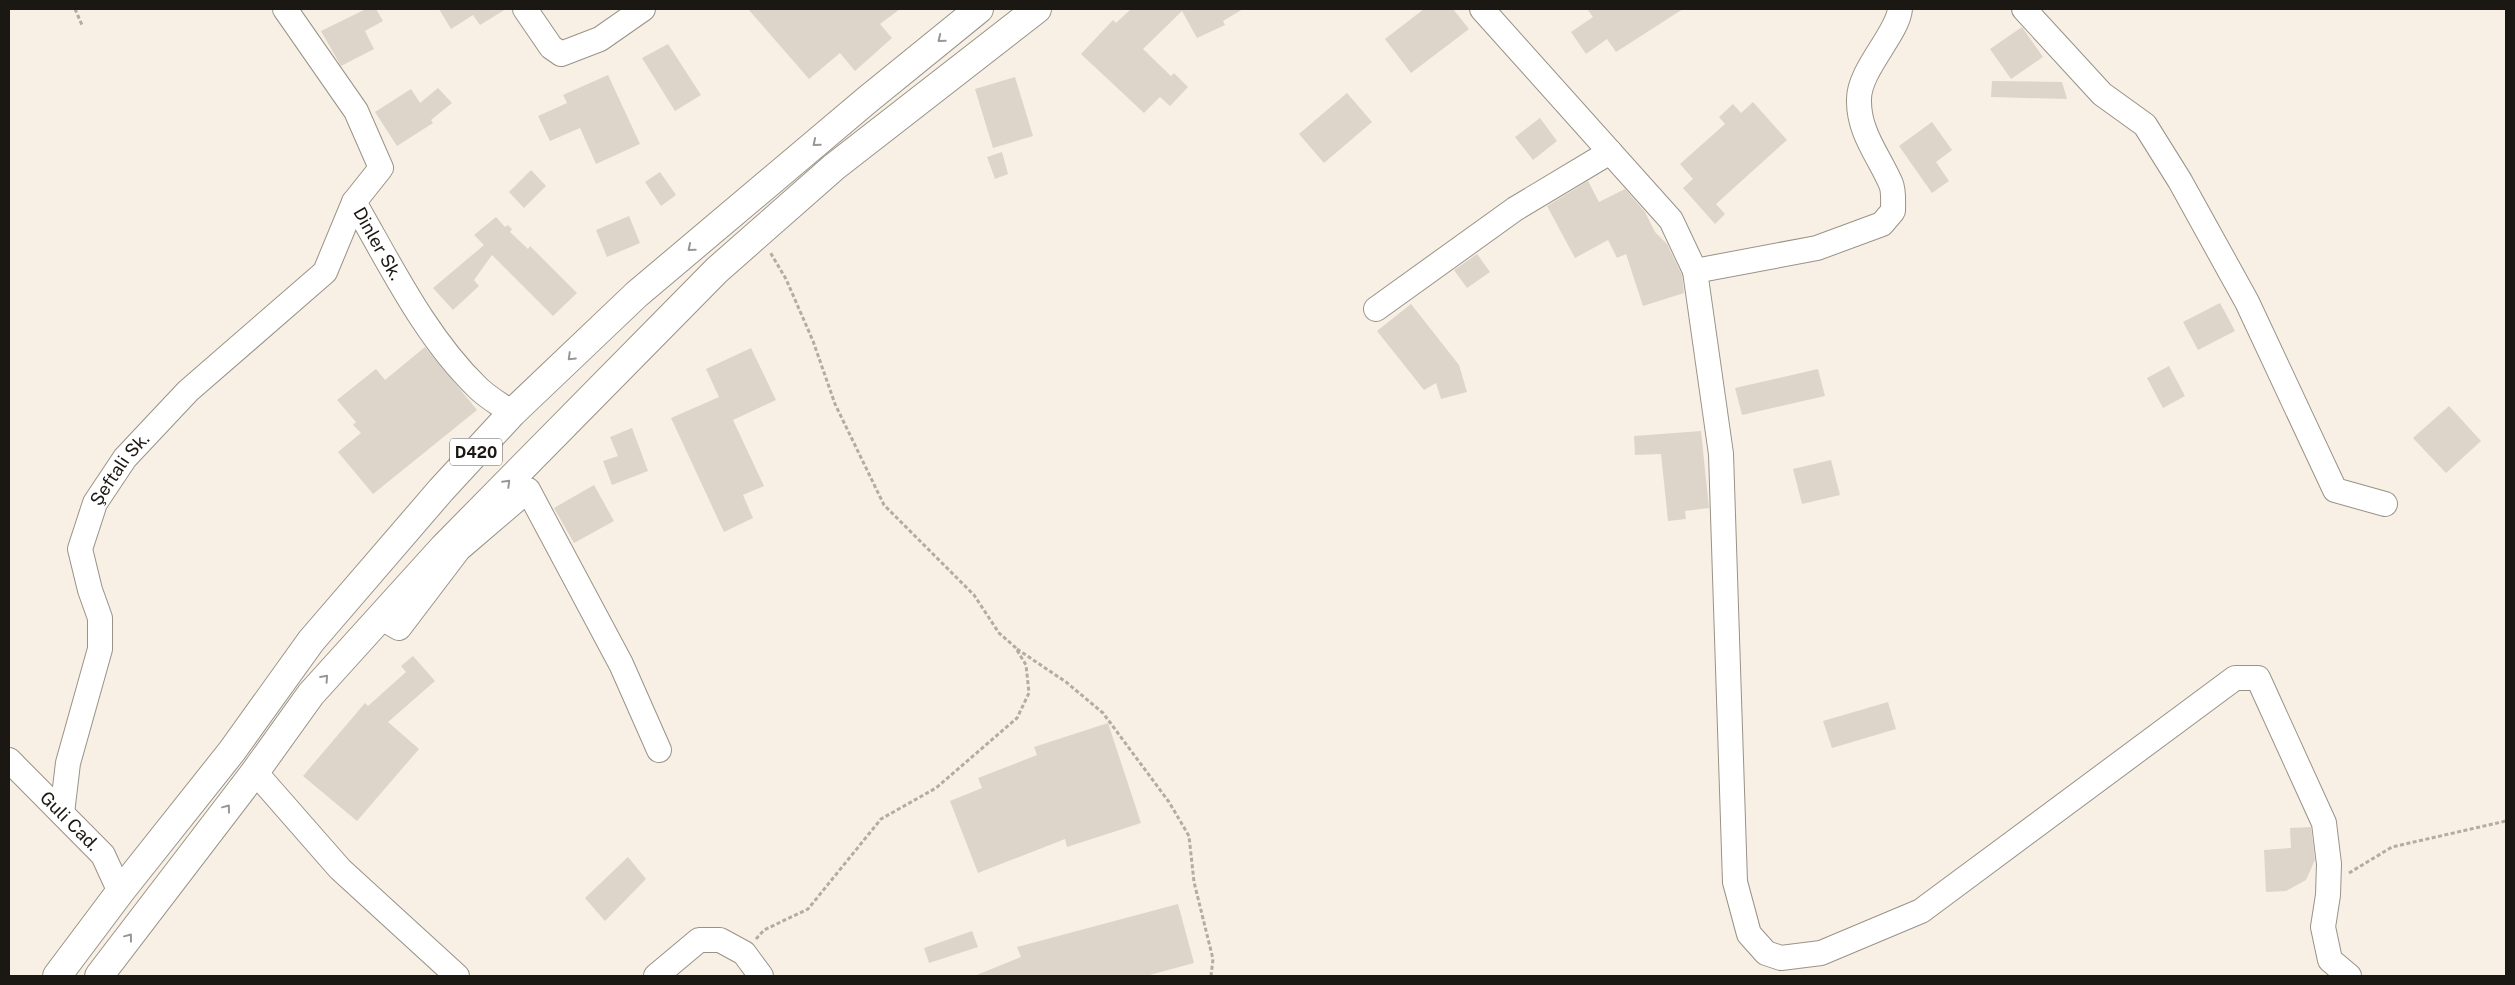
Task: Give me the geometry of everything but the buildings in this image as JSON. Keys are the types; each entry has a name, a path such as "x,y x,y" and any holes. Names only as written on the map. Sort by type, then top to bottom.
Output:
{"highway":[{"name":"D420","path":"57,976 120,892 232,751 311,641 441,490 512,413 636,294 979,9"},
{"path":"99,976 255,772 311,694 444,547 717,270 834,168 1037,9"}],"street":[{"name":"Dinler Sk.","path":"285,9 356,111 381,168 354,202 406,294 442,346 478,388 512,413"},
{"path":"525,9 551,47 561,54 600,39 643,9"},
{"path":"1482,9 1671,220 1695,271 1721,454 1735,882 1750,934 1766,953 1781,958 1821,952 1921,911 2235,678 2258,678 2324,823 2329,864 2328,895 2323,927 2330,960 2349,976"},
{"path":"1695,271 1817,248 1882,224 1893,211 1892,185 1876,158 1862,124 1859,97 1872,63 1887,38 1900,9"},
{"path":"2024,9 2102,94 2145,125 2180,181 2247,302 2335,490 2385,504"},
{"path":"1376,309 1515,209 1610,152"},
{"name":"Şeftali Sk.","path":"62,812 68,763 100,649 100,618 90,590 80,549 95,503 125,458 188,391 325,272 354,202"},
{"path":"380,617 399,628 459,549 528,490 621,664 659,750"},
{"name":"Guli Cad.","path":"9,760 103,855 120,892"},
{"path":"255,772 340,869 458,976"},
{"path":"656,976 699,940 720,940 744,953 761,976"}],"path":[{"path":"75,9 82,25"},
{"path":"758,233 786,279 813,340 835,404 884,505 974,595 999,633 1015,647 1066,682 1103,713 1169,802 1190,836 1194,882 1213,959 1210,976"},
{"path":"744,953 764,930 808,909 881,819 936,788 1017,718 1029,693 1026,665 1015,647"},
{"path":"2328,895 2347,874 2392,847 2506,821"}]}
